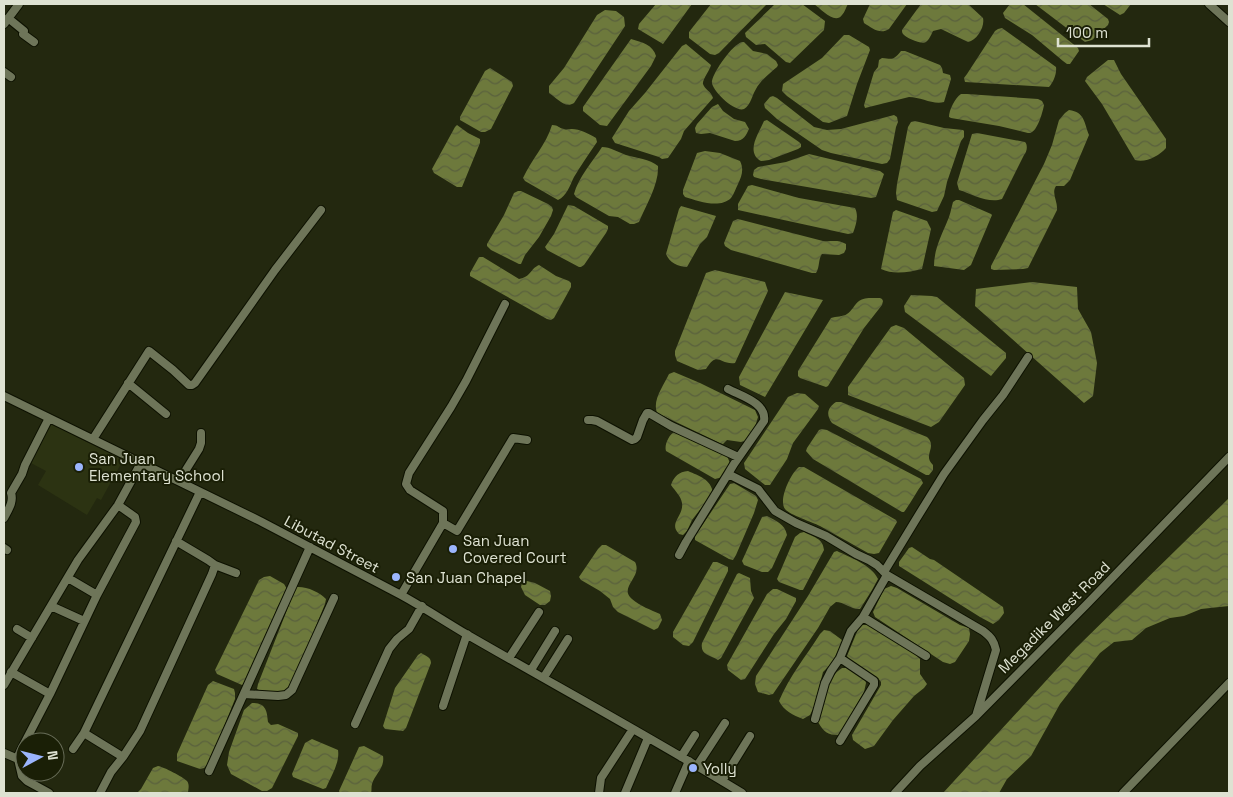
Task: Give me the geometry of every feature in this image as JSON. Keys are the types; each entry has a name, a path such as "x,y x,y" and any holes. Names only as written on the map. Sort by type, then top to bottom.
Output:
{"street":[{"path":"19,4 6,21 24,31 23,34 34,42"},
{"path":"1209,4 1229,22"},
{"path":"94,439 149,351 189,384 195,383 275,270 321,210"},
{"path":"401,595 443,522 443,511 410,490 406,484 409,473 466,381 505,304"},
{"path":"814,719 831,670 840,658 851,631 862,617 915,521 950,466 1028,358"},
{"path":"128,383 166,414"},
{"path":"679,555 738,458 764,422 765,416 759,406 743,396 728,390"},
{"name":"Libutad Street","path":"4,396 260,521 422,606 467,634 697,766 722,781 729,790 742,793"},
{"path":"588,420 597,421 632,440 637,437 647,413 650,413 672,426 738,458"},
{"path":"4,518 11,505 11,493 49,418"},
{"path":"179,481 199,449 201,434"},
{"path":"443,522 457,531 510,443 514,438 527,440"},
{"name":"Megadike West Road","path":"895,793 920,766 976,716 1229,457"},
{"path":"4,685 91,541 118,506 141,462"},
{"path":"728,474 758,489 775,511 869,560 886,574 991,637 996,650 976,716"},
{"path":"73,749 84,733 200,492"},
{"path":"30,732 96,595 136,520 133,515 118,506"},
{"path":"176,541 215,565 236,573"},
{"path":"209,771 310,547"},
{"path":"100,793 111,772 140,731 215,565"},
{"path":"68,578 96,595"},
{"path":"244,694 278,696 286,695 292,690 334,598"},
{"path":"51,606 84,621"},
{"path":"354,724 389,649 397,638 409,629 422,606"},
{"path":"509,658 539,612"},
{"path":"862,617 926,656"},
{"path":"17,629 32,638"},
{"path":"531,670 555,631"},
{"path":"443,706 467,634"},
{"path":"544,678 568,639"},
{"path":"840,658 874,681 874,685 840,741"},
{"path":"11,672 50,694"},
{"path":"1123,793 1229,683"},
{"path":"697,766 725,723"},
{"path":"599,793 601,778 633,730"},
{"path":"84,733 123,757"},
{"path":"681,757 695,735"},
{"path":"722,781 750,736"},
{"path":"625,793 648,738"},
{"path":"675,793 689,762"},
{"path":"29,782 49,793"}],"shaded area":[{"name":"San Juan Elementary School","path":"49,423 123,460 101,500 97,498 87,515 38,485 46,471 29,462"}],"water":[{"path":"656,4 692,4 663,44 638,29 639,24"},
{"path":"711,4 767,4 715,55 710,54 689,38 689,32"},
{"path":"775,4 802,4 825,21 824,30 790,63 786,62 765,44 756,45 746,37 745,33"},
{"path":"814,4 848,4 842,15 836,18 828,15"},
{"path":"870,4 907,4 889,29 882,31 876,30 864,23 863,19"},
{"path":"921,4 968,4 983,18 982,29 974,39 968,42 941,29 933,31 929,39 924,43 914,41 905,36 902,30"},
{"path":"1010,4 1023,4 1078,48 1079,51 1070,64 1067,64 1032,35 1005,18 1003,13"},
{"path":"1035,4 1089,4 1108,19 1109,22 1092,40 1085,42"},
{"path":"1103,4 1131,4 1120,15"},
{"path":"605,10 616,11 624,17 625,26 574,103 564,104 549,93 549,86 564,68 597,15"},
{"path":"1002,28 1056,67 1056,73 1049,87 965,82 964,78 995,31"},
{"path":"844,35 849,35 869,47 870,50 847,116 829,123 823,122 787,96 782,91 783,84 822,58"},
{"path":"631,39 650,47 656,56 651,66 607,126 600,125 583,111 583,107"},
{"path":"742,42 753,51 767,54 778,65 758,86 748,105 744,109 740,109 724,100 712,85 712,81 724,59 733,48"},
{"path":"686,44 711,65 703,84 713,98 684,131 668,158 662,159 615,143 612,138 629,111 682,46"},
{"path":"901,51 940,65 943,73 950,75 951,79 944,102 940,103 909,97 865,108 864,105 879,60 882,58 894,58"},
{"path":"1108,60 1114,60 1121,74 1166,139 1166,148 1152,158 1144,161 1135,160 1102,104 1085,81 1087,77"},
{"path":"490,68 512,82 513,86 491,129 481,132 460,120 460,117 485,71"},
{"path":"961,94 1038,99 1044,105 1036,127 1032,132 1028,133 949,117 953,104"},
{"path":"773,96 814,127 827,130 841,129 894,115 897,117 898,122 890,159 887,163 882,164 822,150 777,119 765,108 764,104"},
{"path":"718,104 723,111 734,119 745,122 749,129 743,139 735,141 710,133 696,133 695,128 697,124 712,107"},
{"path":"1069,110 1081,116 1089,135 1070,180 1064,186 1056,186 1054,195 1057,210 1028,268 991,269 1044,164 1059,120"},
{"path":"767,120 799,142 801,147 769,160 761,161 756,157 754,148 764,121"},
{"path":"915,121 964,131 964,137 937,211 932,212 897,200 897,184 908,127 911,122"},
{"path":"457,125 480,139 462,187 457,187 434,173 432,169"},
{"path":"552,125 584,132 596,138 597,142 566,193 558,200 523,178"},
{"path":"977,133 1026,143 1026,152 1002,199 980,198 959,190 957,183 972,134"},
{"path":"602,147 647,160 658,166 654,188 639,222 630,224 618,217 609,216 574,194 582,176"},
{"path":"705,151 720,153 740,161 741,164 741,178 731,198 721,203 715,204 696,200 685,197 683,194 697,153"},
{"path":"809,154 880,171 884,174 876,197 871,198 761,179 753,175 754,170 758,167 786,162"},
{"path":"752,185 799,198 855,208 857,217 853,233 848,234 738,210 738,204 748,186"},
{"path":"518,191 548,204 553,210 539,237 525,255 521,264 491,250 487,246 514,193"},
{"path":"956,200 992,215 971,265 964,270 934,266 938,243 953,202"},
{"path":"568,205 574,206 608,226 606,233 581,267 547,250 545,247 554,234"},
{"path":"681,206 716,216 707,237 700,244 687,267 674,264 666,254"},
{"path":"896,210 927,221 931,229 922,269 896,272 881,269 893,212"},
{"path":"738,219 823,241 840,242 846,244 846,249 844,253 839,255 822,254 816,273 812,273 731,250 725,246 724,243 733,221"},
{"path":"479,257 483,257 519,279 526,277 539,265 556,276 569,281 571,287 554,318 551,320 547,319 470,276"},
{"path":"715,270 765,282 768,291 735,363 716,359 706,369 698,370 677,361 675,351 706,273"},
{"path":"1032,282 1077,287 1078,309 1091,332 1097,363 1093,396 1084,403 975,306 976,289"},
{"path":"785,292 823,300 765,397 740,385 739,377"},
{"path":"911,295 937,297 1006,353 1006,358 991,376 905,312 904,306"},
{"path":"880,298 883,301 882,305 864,328 828,386 826,387 798,376 798,371 831,318 844,316 861,300"},
{"path":"896,325 904,328 964,378 965,385 939,422 931,427 848,395 848,387 891,327"},
{"path":"674,372 755,410 758,417 755,427 745,441 727,440 723,444 657,413 656,403 659,393 669,374"},
{"path":"797,393 805,394 819,406 818,409 793,443 787,459 770,485 765,485 745,469 744,463 788,397"},
{"path":"836,402 841,402 927,437 931,444 929,458 933,465 933,470 929,475 926,475 832,423 828,412"},
{"path":"822,429 921,479 923,483 904,512 813,459 806,451 819,430"},
{"path":"674,432 727,456 730,463 725,469 723,477 715,479 666,451 667,440"},
{"path":"799,467 804,467 896,520 897,522 879,553 868,553 785,509 783,499 786,487 792,475"},
{"path":"688,471 707,481 713,493 683,535 679,534 675,526 681,512 682,503 671,485 677,475"},
{"path":"734,483 756,496 758,500 733,560 695,540 695,536 730,484"},
{"path":"1229,498 1229,606 1201,609 1184,616 1170,618 1146,628 1132,640 1114,642 1100,653 1060,704 1031,756 1007,779 999,793 943,793 1076,648"},
{"path":"767,516 782,525 787,535 772,568 768,572 762,572 744,565 742,561 762,517"},
{"path":"804,532 820,540 824,550 803,590 800,590 779,582 777,579 795,537"},
{"path":"602,545 606,545 635,562 636,572 629,586 628,595 638,604 660,614 662,620 658,628 654,630 618,612 613,607 610,599 581,580 579,577"},
{"path":"912,547 1003,607 1004,613 999,620 993,624 980,617 899,566 899,562 909,548"},
{"path":"837,551 860,562 875,574 878,579 872,590 860,609 836,602 830,607 773,694 769,695 758,692 755,684 756,676 834,552"},
{"path":"713,562 728,567 728,571 693,642 689,646 683,645 673,637 673,632"},
{"path":"739,573 750,578 751,591 754,598 721,658 718,660 708,656 702,650 702,643"},
{"path":"270,576 284,584 287,589 286,593 278,606 248,682 242,685 217,674 215,670 259,580"},
{"path":"527,581 550,591 550,601 545,605 540,605 525,595 521,587 522,583"},
{"path":"891,586 960,625 969,628 969,641 955,662 950,664 943,662 875,617 873,612 884,589"},
{"path":"296,587 304,587 317,592 326,599 325,604 291,687 286,692 263,692 257,689 258,684"},
{"path":"773,589 796,598 796,601 745,679 741,680 728,670 727,665 767,594"},
{"path":"868,625 915,654 920,659 920,674 927,684 893,720 874,746 865,749 853,740 852,735 881,682 878,678 850,662 847,656 859,627"},
{"path":"824,630 830,631 842,640 842,643 832,663 823,672 814,707 810,715 803,719 786,710 779,701 793,675"},
{"path":"421,653 429,658 431,663 406,728 403,731 385,729 383,726 395,688"},
{"path":"842,668 848,668 865,679 866,683 864,692 839,735 835,735 826,732 818,722 828,685"},
{"path":"213,681 234,689 235,699 210,762 200,769 177,761 177,754 208,685"},
{"path":"252,703 260,704 265,708 268,722 271,725 278,724 298,733 272,788 267,791 262,791 231,774 227,765 229,752 244,710"},
{"path":"312,739 338,750 338,760 335,769 326,788 323,789 293,777 292,774 305,743"},
{"path":"364,746 383,756 383,764 373,780 371,793 340,793 339,791 359,747"},
{"path":"158,766 182,777 188,784 188,793 137,793 153,768"}],"place":[{"name":"San Juan Elementary School","path":"79,467"},
{"name":"San Juan Covered Court","path":"453,549"},
{"name":"San Juan Chapel","path":"396,577"},
{"name":"Yolly","path":"693,768"}]}
